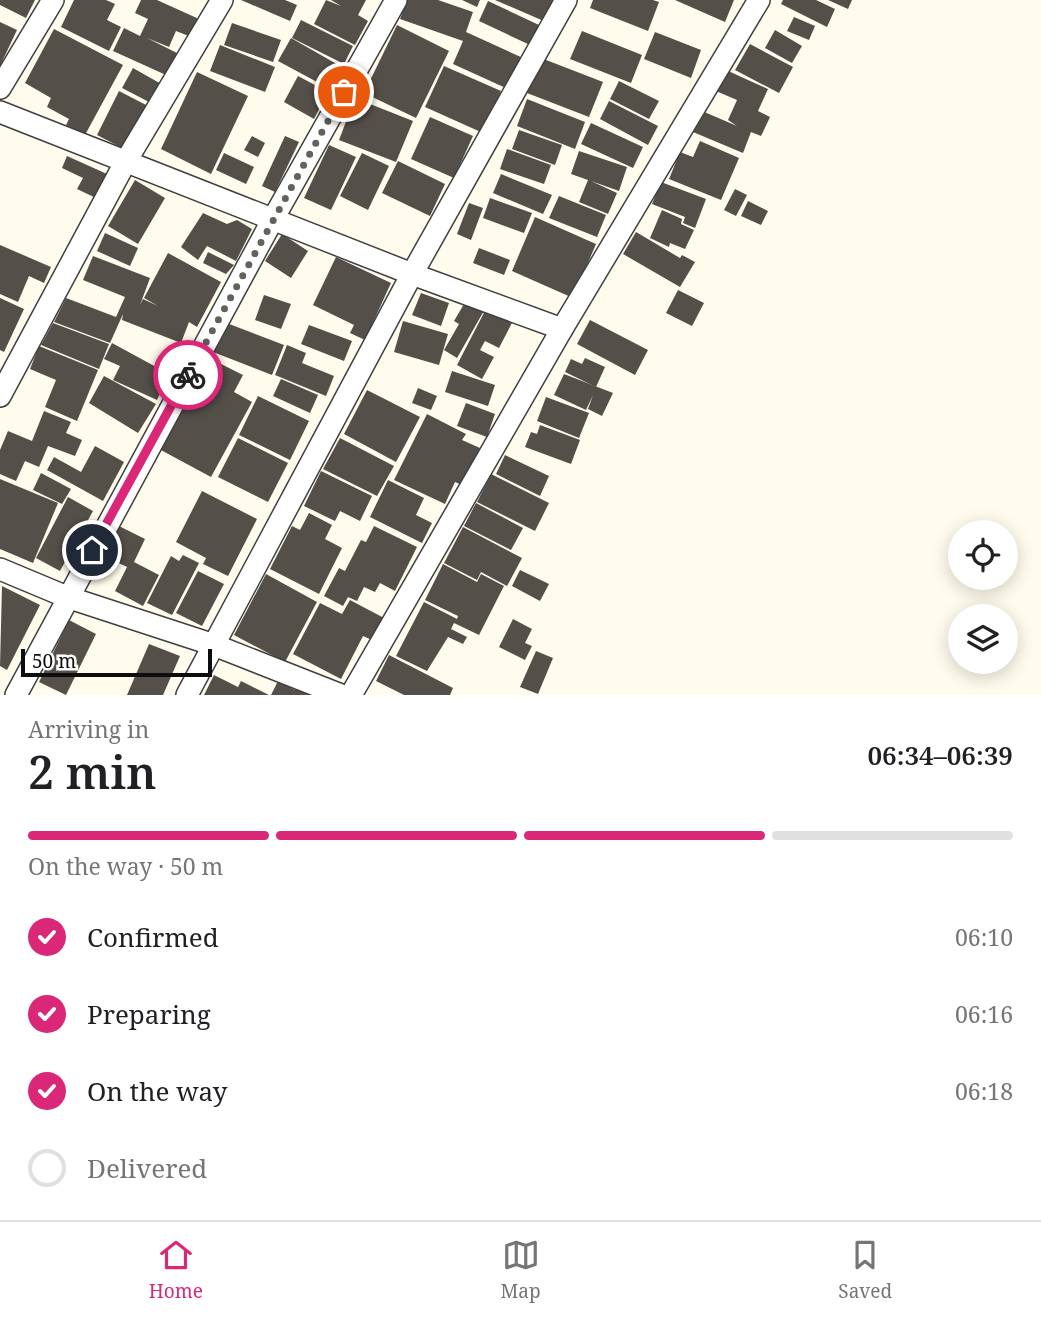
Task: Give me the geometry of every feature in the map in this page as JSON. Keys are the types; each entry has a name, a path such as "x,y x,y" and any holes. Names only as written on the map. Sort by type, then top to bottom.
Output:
{"street":[{"path":"0,88 53,0"},
{"path":"0,396 126,161 222,0"},
{"path":"16,695 66,597 396,0"},
{"path":"187,695 412,274 566,0"},
{"path":"351,695 562,329 759,0"},
{"path":"0,112 412,274 562,329"},
{"path":"0,569 66,597 214,645 341,695"}],"building":[{"path":"0,0 35,0 26,18 0,5"},
{"path":"74,0 106,0 115,4 107,20 121,27 109,51 61,27"},
{"path":"141,0 157,0 199,19 191,37 176,31 169,47 147,38 177,53 166,75 113,51 124,28 140,36 148,19 135,13"},
{"path":"241,0 285,0 297,5 290,21"},
{"path":"326,0 341,6 331,0 366,0 358,15 368,21 355,45 314,24"},
{"path":"407,0 438,0 473,12 466,32 523,58 508,89 453,64 463,41 400,19"},
{"path":"462,0 480,0 477,7"},
{"path":"495,0 556,0 546,22"},
{"path":"593,0 659,2 648,31 590,8"},
{"path":"675,0 734,0 725,22"},
{"path":"783,0 816,0 835,9 827,27 781,4"},
{"path":"828,0 852,0 848,9"},
{"path":"488,1 539,25 530,45 479,21"},
{"path":"794,17 815,26 809,40 787,31"},
{"path":"301,20 353,46 344,64 292,38"},
{"path":"0,22 17,30 0,66"},
{"path":"232,23 281,40 273,62 224,45"},
{"path":"397,25 449,51 416,118 364,93"},
{"path":"54,29 123,65 85,135 66,125 69,119 47,107 51,98 25,83"},
{"path":"775,30 802,46 792,63 765,48"},
{"path":"582,31 642,55 631,83 570,59"},
{"path":"655,32 701,50 691,78 644,59"},
{"path":"291,38 342,67 330,89 278,61"},
{"path":"750,44 793,67 779,93 735,70"},
{"path":"220,45 275,67 265,92 210,71"},
{"path":"541,58 603,82 589,117 527,93"},
{"path":"444,66 501,91 483,133 425,107"},
{"path":"133,68 163,85 157,97 152,94 149,102 122,88"},
{"path":"726,70 768,89 758,111 770,117 761,136 751,132 743,153 693,132 702,111 737,126 728,120 737,100 716,91"},
{"path":"197,72 248,96 211,174 161,149"},
{"path":"298,76 328,92 314,119 284,102"},
{"path":"619,81 659,101 649,119 610,99"},
{"path":"119,91 148,106 126,150 97,135"},
{"path":"355,98 413,121 396,162 339,140"},
{"path":"527,99 585,122 575,149 517,126"},
{"path":"609,101 658,126 648,145 600,119"},
{"path":"430,117 473,136 454,178 411,159"},
{"path":"591,123 643,147 633,168 581,144"},
{"path":"519,130 562,145 555,165 512,149"},
{"path":"252,136 265,143 258,157 244,150"},
{"path":"285,136 299,142 275,192 262,186"},
{"path":"700,141 739,158 721,200 669,179 680,152 693,157"},
{"path":"329,145 356,157 331,210 304,198"},
{"path":"507,149 551,165 544,184 500,169"},
{"path":"579,151 627,167 619,191 591,181 617,193 608,214 579,202 588,180 571,174"},
{"path":"224,153 254,167 246,184 216,170"},
{"path":"362,153 389,166 368,210 340,196"},
{"path":"67,156 107,174 96,198 77,189 83,178 62,168"},
{"path":"398,161 445,184 430,216 382,193"},
{"path":"501,174 552,195 543,214 493,193"},
{"path":"135,180 165,198 138,244 108,226"},
{"path":"661,182 706,199 695,228 683,223 685,217 652,204"},
{"path":"735,189 747,195 736,216 724,210"},
{"path":"559,196 606,215 597,237 549,218"},
{"path":"490,198 532,213 524,233 483,218"},
{"path":"748,201 768,211 761,225 741,216"},
{"path":"469,203 483,208 471,240 457,234"},
{"path":"662,210 682,219 681,224 694,230 685,249 670,243 669,247 650,238"},
{"path":"203,213 227,224 237,220 252,229 236,261 207,246 198,260 181,247"},
{"path":"535,217 596,244 573,298 512,271"},
{"path":"636,232 680,258 682,255 695,262 680,287 623,254"},
{"path":"105,233 138,248 130,266 97,251"},
{"path":"282,234 308,251 291,278 265,261"},
{"path":"0,245 51,267 44,283 29,276 18,302 0,294"},
{"path":"479,248 510,260 504,275 473,263"},
{"path":"208,252 234,265 226,274 203,263"},
{"path":"168,253 221,282 197,327 189,322 181,343 122,320 123,314 110,343 54,322 66,298 116,317 125,297 83,280 93,256 150,278 140,305 143,299 158,306 144,298"},
{"path":"336,257 391,283 365,340 350,333 354,325 313,305"},
{"path":"678,290 704,303 692,326 666,313"},
{"path":"421,293 449,303 441,326 412,315"},
{"path":"264,295 291,304 281,329 255,320"},
{"path":"0,298 24,309 4,352 0,350"},
{"path":"467,299 485,309 457,358 444,350 459,324 454,321"},
{"path":"488,305 514,319 499,348 485,341 480,350 494,357 482,379 457,365"},
{"path":"590,320 648,350 635,375 577,344"},
{"path":"403,321 448,334 439,365 394,352"},
{"path":"224,322 284,345 272,375 213,352"},
{"path":"53,323 109,344 99,369 41,345"},
{"path":"309,325 352,341 344,361 301,344"},
{"path":"112,343 169,374 157,400 113,380 120,366 104,359"},
{"path":"287,345 306,353 302,363 334,376 326,396 275,375"},
{"path":"39,346 98,370 77,421 45,407 56,380 30,369"},
{"path":"209,358 243,375 234,392 252,402 211,477 159,449"},
{"path":"585,358 605,367 596,387 565,372 571,359 582,364"},
{"path":"452,371 495,385 488,406 445,392"},
{"path":"564,374 613,393 602,416 588,409 593,395 586,410 554,395"},
{"path":"104,376 156,404 138,433 89,403"},
{"path":"281,379 318,395 310,413 273,396"},
{"path":"418,388 437,396 431,410 412,403"},
{"path":"367,390 420,417 396,462 344,434"},
{"path":"258,396 309,421 290,460 239,435"},
{"path":"546,397 589,413 579,438 537,421"},
{"path":"466,403 495,414 487,437 457,426"},
{"path":"44,411 71,422 66,433 82,440 75,456 48,446 39,467 25,461 16,481 0,474 0,450 8,431 32,441"},
{"path":"427,414 466,434 462,440 480,448 462,485 455,482 445,504 394,480"},
{"path":"540,425 580,440 571,464 525,447 531,432 537,434"},
{"path":"238,438 288,463 268,502 218,477"},
{"path":"340,438 394,466 377,496 323,469"},
{"path":"95,446 124,462 103,501 47,470 54,457 81,472"},
{"path":"505,455 549,476 540,496 496,474"},
{"path":"321,471 372,496 360,521 340,511 335,521 304,506"},
{"path":"41,473 71,489 62,504 33,490"},
{"path":"491,474 549,503 535,531 477,502"},
{"path":"0,479 58,503 33,563 0,549"},
{"path":"388,480 424,498 416,515 432,523 422,543 370,517"},
{"path":"202,491 257,519 228,576 203,564 206,558 176,542"},
{"path":"68,497 93,511 60,571 36,558"},
{"path":"476,503 523,528 511,550 464,526"},
{"path":"309,513 332,525 325,539 342,548 319,594 270,569 292,526 300,530"},
{"path":"115,524 145,539 134,562 159,575 143,606 115,591 127,567 100,554"},
{"path":"374,526 417,547 395,591 380,583 375,592 364,587 357,601 348,597 343,606 324,596 339,568 345,571 361,540 366,542"},
{"path":"463,527 522,558 507,586 481,572 477,580 444,563"},
{"path":"183,555 199,563 172,615 147,603 171,556 179,561"},
{"path":"443,564 477,582 481,574 504,586 479,635 454,623 451,629 467,637 463,644 448,637 427,671 396,656 424,602 457,619 458,616 425,600"},
{"path":"520,570 549,584 540,601 512,586"},
{"path":"198,571 224,584 202,626 176,613"},
{"path":"266,574 317,602 285,662 234,635"},
{"path":"2,586 40,605 7,670 0,666"},
{"path":"350,600 384,618 372,640 363,636 341,679 293,654 320,603 342,614"},
{"path":"513,619 532,629 525,643 532,646 525,660 499,647"},
{"path":"69,620 96,634 66,695 39,682"},
{"path":"149,644 180,656 163,695 127,695"},
{"path":"536,651 553,658 538,694 520,687"},
{"path":"389,655 453,688 450,695 404,695 376,681"},
{"path":"214,675 238,687 241,681 269,695 204,695"},
{"path":"278,681 295,690 297,686 315,695 271,695"}],"way so far":[{"path":"188,375 344,92"}],"route":[{"path":"92,550 188,375"}]}
